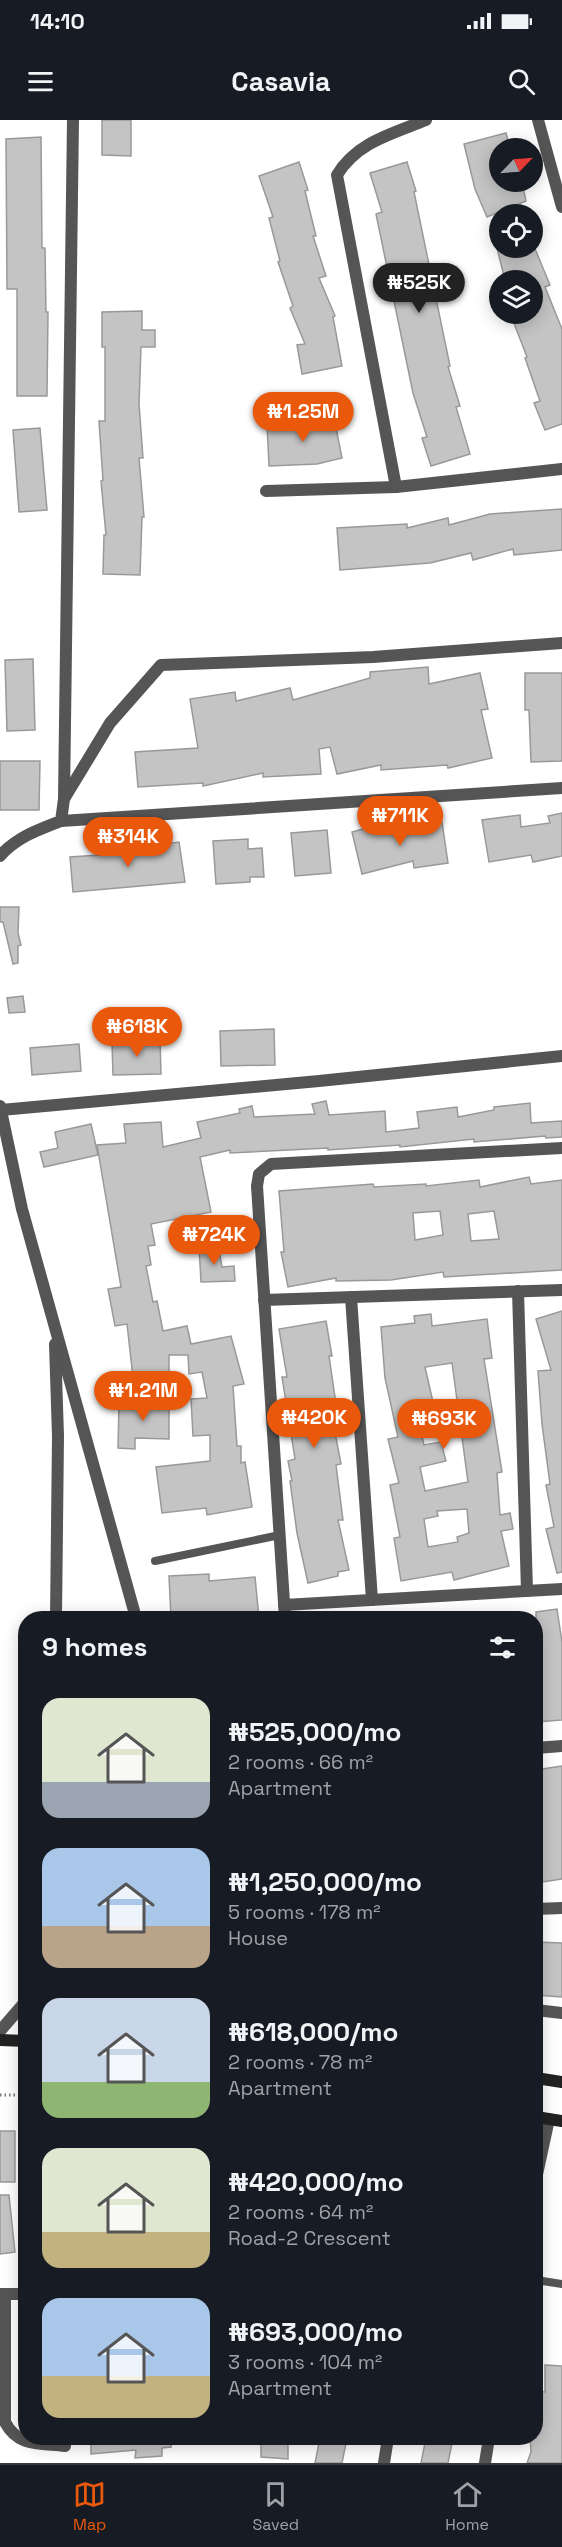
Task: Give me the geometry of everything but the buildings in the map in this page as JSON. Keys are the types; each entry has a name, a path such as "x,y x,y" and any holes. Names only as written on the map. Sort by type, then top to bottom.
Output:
{"main road":[{"path":"0,2040 18,2041"},
{"path":"543,2079 562,2082"},
{"path":"543,2119 562,2121"}],"street":[{"path":"61,821 64,799 73,120"},
{"path":"396,487 337,175 346,159 371,142 426,120"},
{"path":"538,120 562,207"},
{"path":"266,491 396,487 562,469"},
{"path":"64,799 110,723 160,665 373,657 562,643"},
{"path":"0,856 29,833 61,821 562,788"},
{"path":"134,1611 22,1209 0,1108 319,1081 562,1056"},
{"path":"284,1611 257,1186 259,1174 272,1164 562,1148"},
{"path":"264,1300 562,1290"},
{"path":"519,1291 527,1591"},
{"path":"351,1297 372,1600"},
{"path":"54,1324 58,1436 56,1611"},
{"path":"284,1605 562,1589"},
{"path":"543,1747 562,1746"},
{"path":"543,1909 562,1908"},
{"path":"0,2031 18,2010"},
{"path":"543,2011 562,2013"},
{"path":"543,2147 549,2119"},
{"path":"18,2294 2,2294 5,2422 11,2434 18,2439"},
{"path":"384,2463 387,2445"},
{"path":"485,2463 488,2445"}],"lane":[{"path":"155,1561 279,1535"},
{"path":"543,2281 562,2284"}],"path":[{"path":"0,2095 18,2095"}]}
